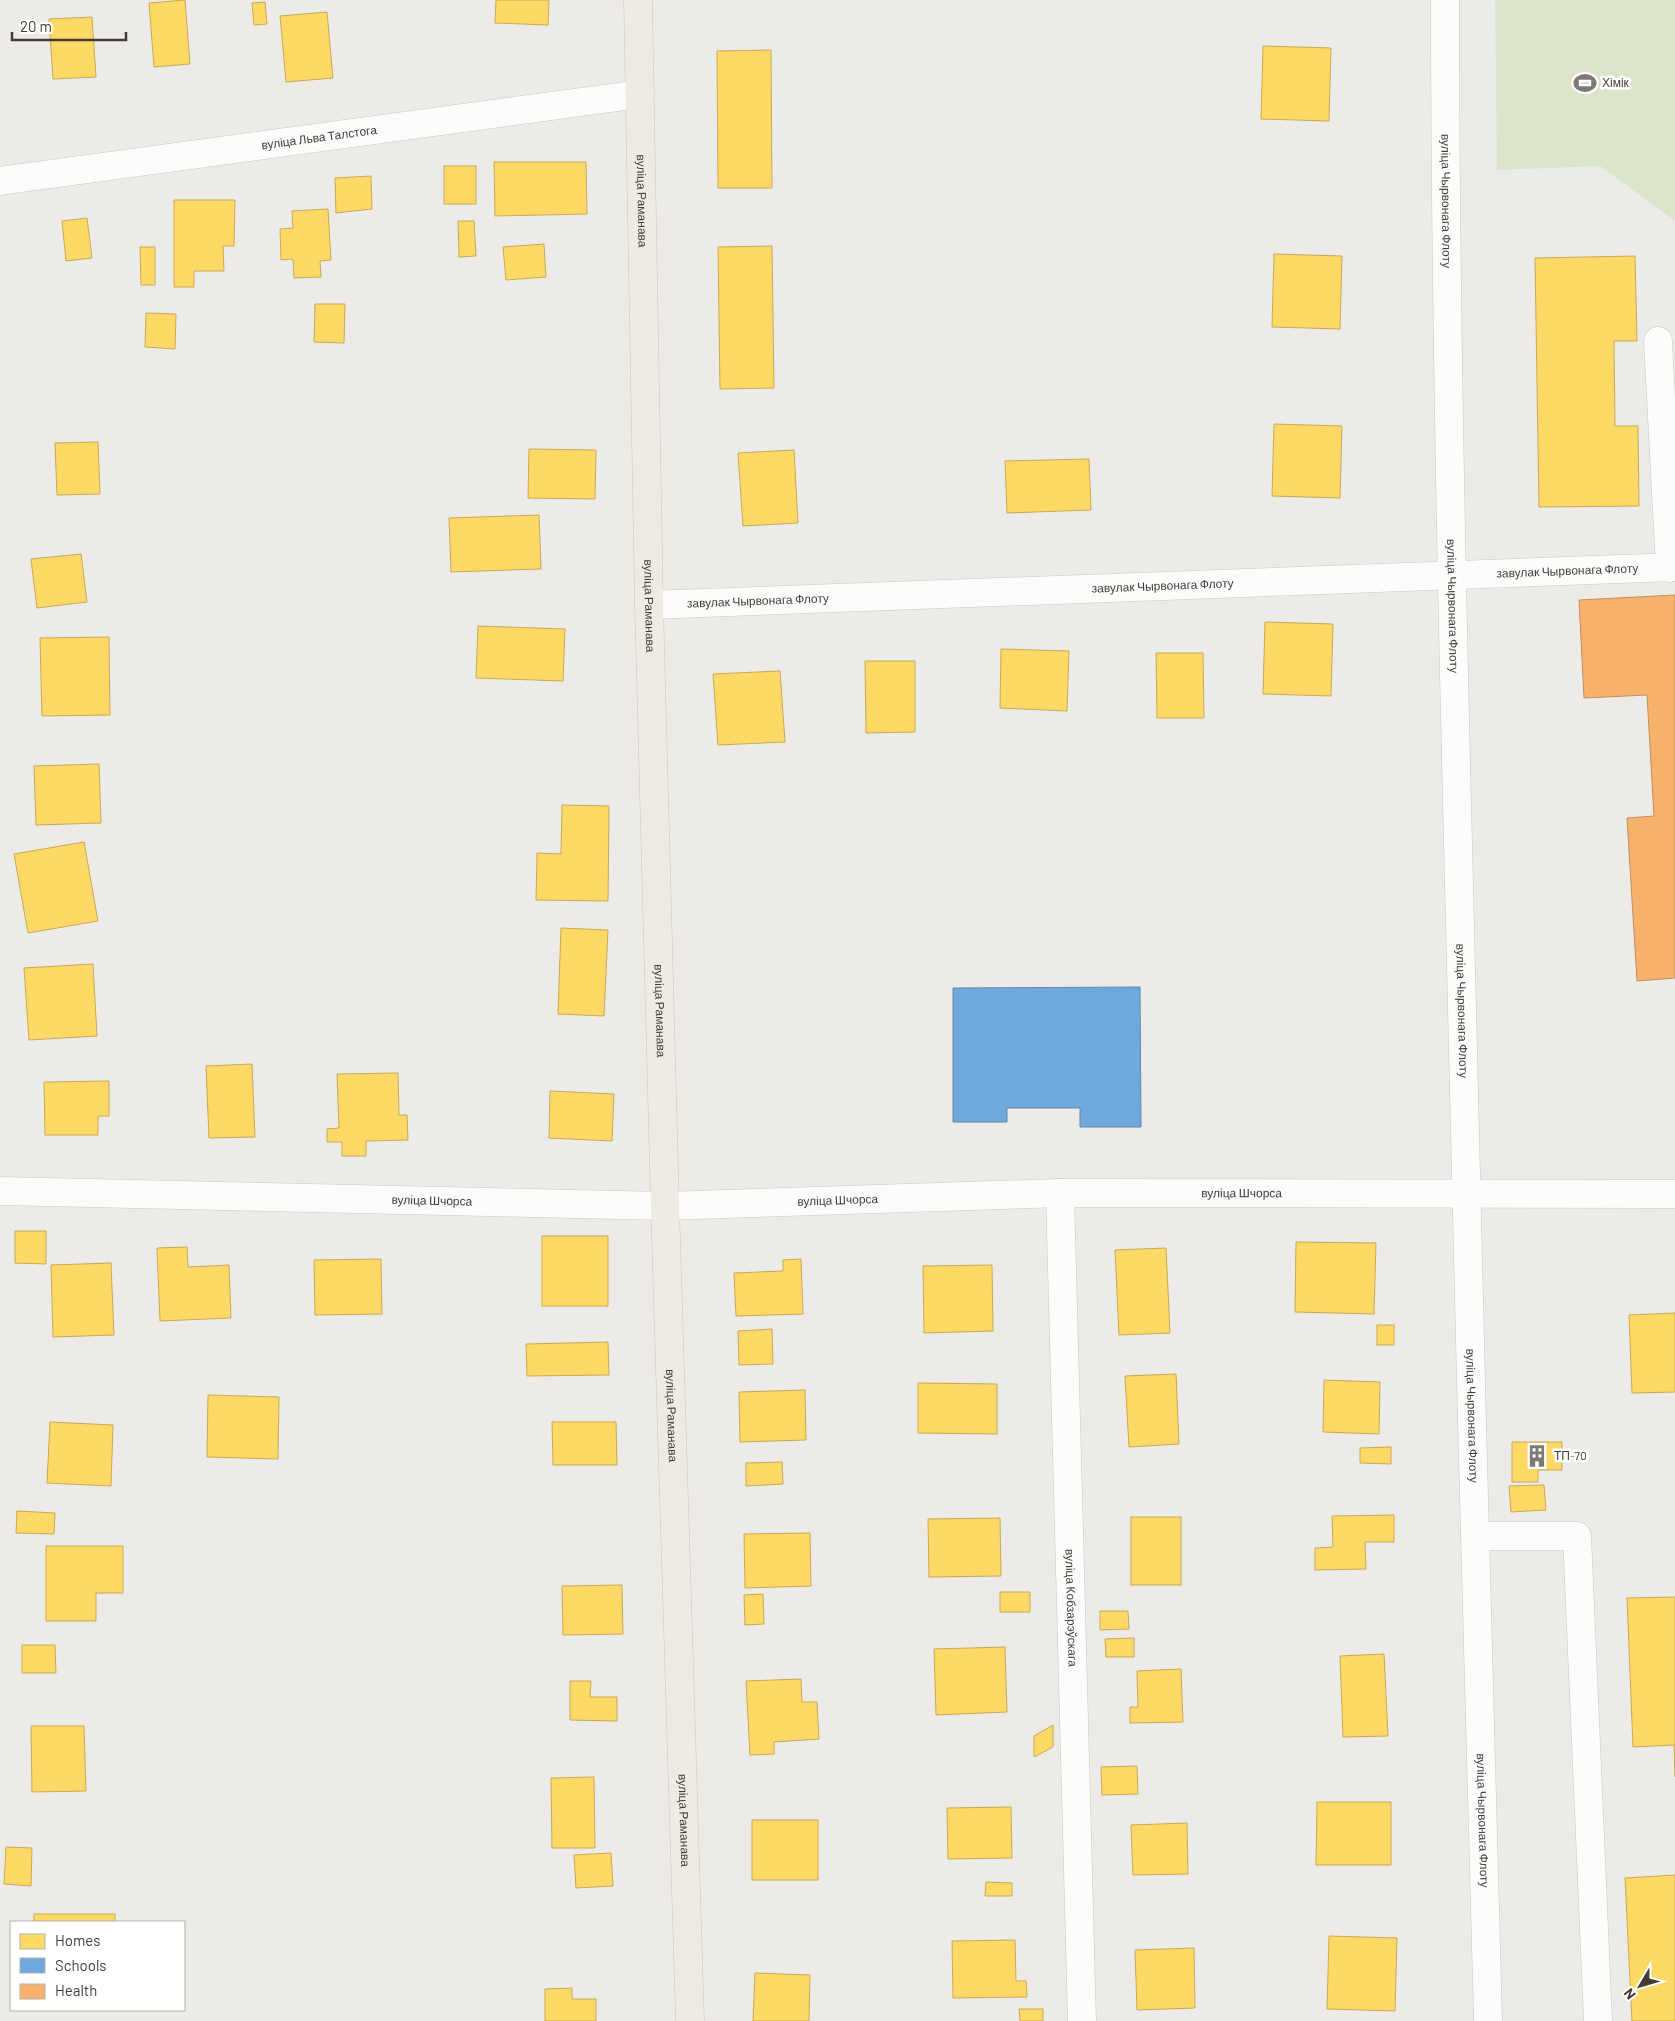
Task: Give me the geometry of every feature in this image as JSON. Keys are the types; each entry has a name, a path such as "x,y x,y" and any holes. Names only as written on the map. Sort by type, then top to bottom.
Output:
{"main road":[{"name":"вуліца Раманава","path":"638,0 649,605 690,2021"}],"street":[{"name":"вуліца Чырвонага Флоту","path":"1445,0 1445,171 1452,575 1488,2021"},
{"name":"вуліца Льва Талстога","path":"0,181 640,94"},
{"path":"1658,341 1672,568"},
{"name":"завулак Чырвонага Флоту","path":"649,605 1672,568"},
{"name":"вуліца Шчорса","path":"0,1191 665,1206 1060,1194 1675,1194"},
{"name":"вуліца Кобзарэўскага","path":"1060,1194 1082,2021"},
{"path":"1475,1536 1577,1536 1598,2021"}],"green space":[{"name":"Хімік","path":"1495,0 1675,0 1675,221 1600,166 1497,170"}],"building: Homes":[{"path":"185,0 190,64 154,67 149,3"},
{"path":"496,0 549,0 548,25 495,23"},
{"path":"265,2 267,24 254,25 252,3"},
{"path":"327,12 333,78 286,82 280,16"},
{"path":"92,17 96,77 53,79 49,19"},
{"path":"1263,46 1331,48 1329,121 1261,119"},
{"path":"771,50 772,188 718,188 717,51"},
{"path":"494,162 586,162 587,214 495,216"},
{"path":"444,166 476,166 476,204 444,204"},
{"path":"371,176 372,209 336,213 335,178"},
{"path":"174,200 235,200 234,246 223,246 224,271 194,271 194,287 174,287"},
{"path":"328,209 331,260 320,261 321,277 294,278 293,259 281,260 280,229 293,228 292,211"},
{"path":"87,218 92,258 66,261 62,221"},
{"path":"458,221 474,221 476,256 459,257"},
{"path":"544,244 546,277 506,280 503,247"},
{"path":"772,246 774,388 720,389 718,247"},
{"path":"140,247 155,247 155,285 141,285"},
{"path":"1274,254 1342,256 1340,329 1272,327"},
{"path":"1635,256 1637,341 1614,341 1615,426 1638,426 1639,506 1539,507 1535,258"},
{"path":"315,304 345,304 344,343 314,342"},
{"path":"146,313 176,314 175,349 145,347"},
{"path":"1274,424 1342,426 1340,498 1272,496"},
{"path":"98,442 100,494 57,495 55,443"},
{"path":"529,449 596,450 595,499 528,498"},
{"path":"794,450 798,523 743,526 738,453"},
{"path":"1089,459 1091,510 1007,513 1005,461"},
{"path":"539,515 541,569 451,572 449,518"},
{"path":"81,554 87,602 37,608 31,559"},
{"path":"1265,622 1333,624 1331,696 1263,694"},
{"path":"478,626 565,629 563,681 476,678"},
{"path":"109,637 110,715 42,716 40,638"},
{"path":"1001,649 1069,651 1067,711 1000,708"},
{"path":"1156,653 1203,653 1204,718 1157,718"},
{"path":"865,661 915,661 915,732 866,733"},
{"path":"780,671 785,742 718,745 713,674"},
{"path":"99,764 101,823 36,825 34,766"},
{"path":"562,805 609,806 608,901 536,900 537,853 561,854"},
{"path":"84,842 98,921 28,933 14,854"},
{"path":"561,928 608,930 604,1016 558,1014"},
{"path":"93,964 97,1036 29,1040 24,968"},
{"path":"252,1064 255,1137 209,1138 206,1066"},
{"path":"398,1073 399,1115 407,1115 408,1140 366,1141 366,1156 342,1156 342,1142 327,1142 327,1129 339,1128 337,1074"},
{"path":"109,1081 109,1116 98,1116 98,1135 45,1135 44,1082"},
{"path":"550,1091 614,1094 612,1141 549,1138"},
{"path":"15,1231 46,1231 46,1264 15,1263"},
{"path":"542,1236 608,1236 608,1306 542,1306"},
{"path":"1296,1242 1376,1243 1374,1314 1295,1312"},
{"path":"187,1247 188,1267 229,1265 231,1318 160,1321 157,1248"},
{"path":"1166,1248 1170,1333 1119,1335 1115,1250"},
{"path":"381,1259 382,1314 315,1315 314,1260"},
{"path":"801,1259 803,1314 736,1316 734,1273 783,1271 783,1260"},
{"path":"111,1263 114,1335 53,1337 51,1265"},
{"path":"992,1265 993,1331 924,1333 923,1266"},
{"path":"1675,1313 1675,1392 1632,1393 1629,1315"},
{"path":"1377,1325 1394,1325 1394,1345 1377,1345"},
{"path":"772,1329 773,1364 739,1365 738,1331"},
{"path":"608,1342 609,1375 527,1376 526,1344"},
{"path":"1176,1374 1179,1444 1129,1447 1125,1376"},
{"path":"1324,1380 1380,1382 1379,1434 1323,1432"},
{"path":"918,1383 997,1384 997,1434 918,1433"},
{"path":"805,1390 806,1440 740,1442 739,1392"},
{"path":"208,1395 279,1397 278,1459 207,1457"},
{"path":"50,1422 113,1425 111,1486 47,1483"},
{"path":"552,1422 616,1422 617,1465 553,1465"},
{"name":"ТП-70","path":"1512,1442 1562,1442 1562,1470 1538,1470 1538,1482 1512,1482"},
{"path":"1391,1447 1391,1464 1360,1463 1360,1448"},
{"path":"782,1462 783,1484 746,1486 746,1463"},
{"path":"1544,1485 1546,1510 1511,1512 1509,1486"},
{"path":"17,1511 55,1513 54,1534 16,1533"},
{"path":"1394,1515 1394,1542 1365,1542 1366,1569 1315,1570 1315,1548 1333,1547 1332,1516"},
{"path":"1131,1517 1181,1517 1181,1585 1131,1585"},
{"path":"1000,1518 1001,1576 929,1577 928,1519"},
{"path":"810,1533 811,1586 745,1588 744,1534"},
{"path":"46,1546 123,1546 123,1593 96,1593 96,1621 46,1621"},
{"path":"622,1585 623,1634 563,1635 562,1586"},
{"path":"1000,1592 1030,1592 1030,1612 1000,1612"},
{"path":"763,1594 764,1624 745,1625 744,1595"},
{"path":"1675,1597 1675,1777 1674,1745 1633,1747 1627,1598"},
{"path":"1100,1611 1128,1611 1129,1629 1100,1630"},
{"path":"1134,1638 1134,1657 1106,1657 1105,1639"},
{"path":"22,1645 55,1645 56,1673 22,1673"},
{"path":"1005,1647 1007,1712 936,1715 934,1649"},
{"path":"1384,1654 1388,1736 1343,1737 1340,1656"},
{"path":"1181,1669 1183,1722 1130,1723 1130,1707 1138,1707 1137,1671"},
{"path":"801,1679 802,1702 817,1702 819,1739 774,1742 774,1754 750,1755 746,1681"},
{"path":"570,1681 591,1681 590,1697 617,1697 617,1721 570,1720"},
{"path":"1053,1725 1053,1747 1034,1757 1034,1736"},
{"path":"31,1726 84,1726 86,1791 32,1792"},
{"path":"1137,1766 1138,1794 1102,1795 1101,1767"},
{"path":"594,1777 595,1848 552,1848 551,1778"},
{"path":"1317,1802 1391,1802 1391,1865 1316,1865"},
{"path":"1011,1807 1012,1858 948,1859 947,1808"},
{"path":"752,1820 818,1820 818,1880 752,1880"},
{"path":"1187,1823 1188,1874 1133,1875 1131,1825"},
{"path":"6,1847 32,1848 31,1886 4,1884"},
{"path":"611,1853 613,1886 576,1888 574,1855"},
{"path":"1675,1875 1675,2021 1632,2021 1625,1878"},
{"path":"986,1882 1012,1883 1012,1896 985,1896"},
{"path":"34,1914 115,1914 115,1921 34,1921"},
{"path":"1329,1936 1397,1938 1395,2011 1327,2009"},
{"path":"1015,1940 1016,1981 1026,1981 1027,1997 953,1998 952,1941"},
{"path":"1194,1948 1195,2008 1137,2010 1135,1950"},
{"path":"755,1973 810,1975 809,2021 753,2021"},
{"path":"572,1988 572,1999 596,1999 596,2021 545,2021 545,1989"},
{"path":"1019,2009 1043,2009 1043,2021 1020,2021"}],"building: Schools":[{"path":"1140,987 1141,1127 1080,1127 1080,1108 1007,1108 1007,1122 953,1122 953,988"}],"building: Health":[{"path":"1675,595 1675,978 1637,981 1627,818 1654,816 1647,695 1584,698 1579,600"}],"place":[{"name":"Хімік","path":"1585,83"},
{"name":"ТП-70","path":"1537,1456"}]}
